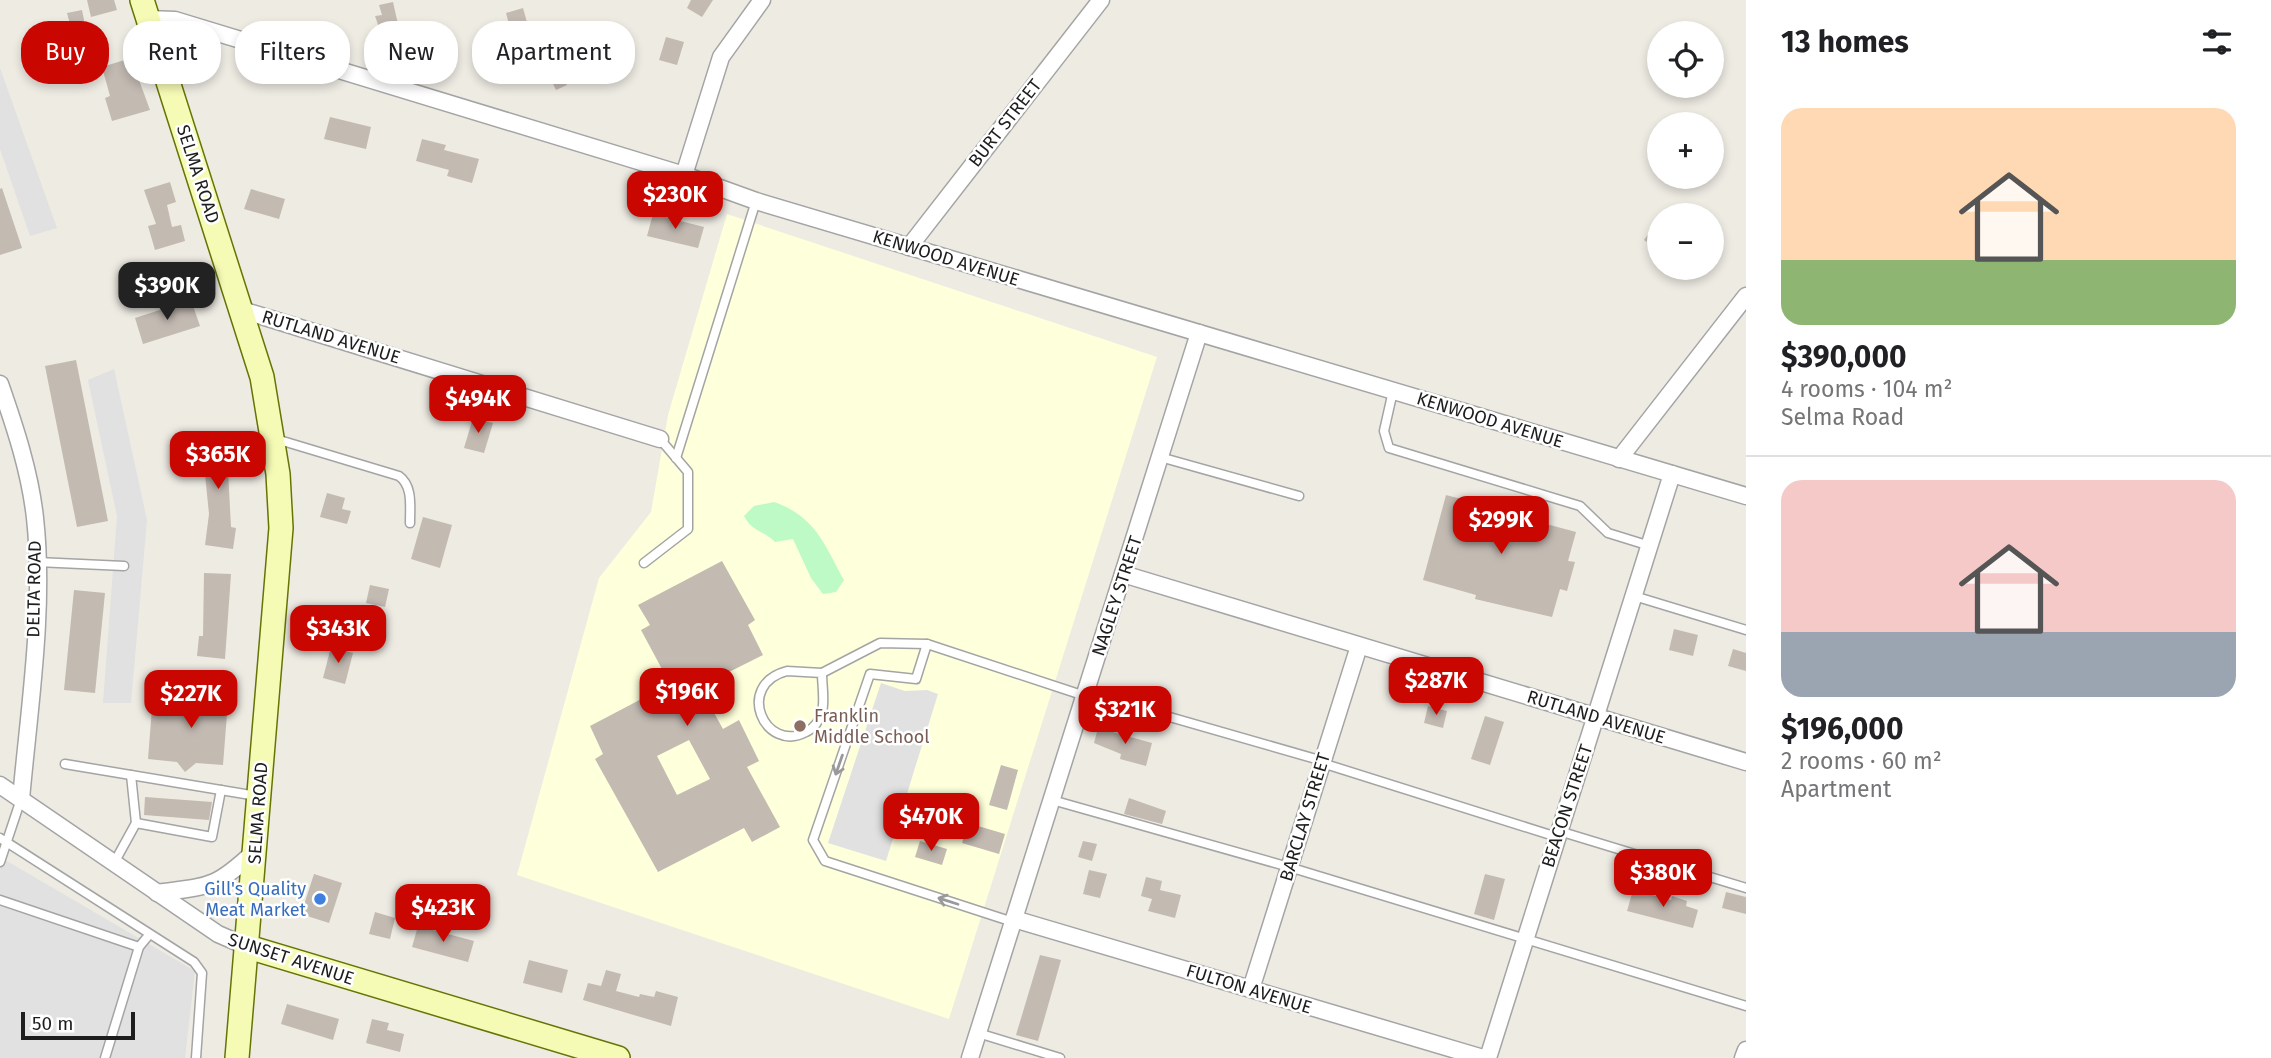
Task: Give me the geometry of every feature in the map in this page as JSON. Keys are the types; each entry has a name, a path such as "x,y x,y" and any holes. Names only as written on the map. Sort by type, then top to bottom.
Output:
{"street":[{"path":"684,175 721,57 762,0"},
{"name":"BURT STREET","path":"909,247 1101,0"},
{"name":"KENWOOD AVENUE","path":"145,9 684,175 757,201 1746,496"},
{"name":"SELMA ROAD","path":"145,9 262,377 273,438 281,528 237,1058"},
{"path":"1619,459 1746,296"},
{"name":"RUTLAND AVENUE","path":"242,310 660,439"},
{"name":"NAGLEY STREET","path":"970,1058 1199,333"},
{"name":"DELTA ROAD","path":"0,384 25,465 35,517 37,562 21,799"},
{"name":"BEACON STREET","path":"1485,1058 1672,474"},
{"name":"RUTLAND AVENUE","path":"1123,574 1746,762"},
{"name":"BARCLAY STREET","path":"1251,989 1359,646"},
{"name":"SUNSET AVENUE","path":"0,785 218,934 248,947 618,1058"},
{"path":"157,893 211,886 226,878 256,851"},
{"name":"FULTON AVENUE","path":"1014,920 1485,1058"},
{"path":"1744,1058 1746,1050"}],"lane":[{"path":"676,458 757,201"},
{"path":"1393,391 1384,431 1389,448 1580,506 1608,533 1650,546"},
{"path":"273,438 398,476 406,481 409,491 410,523"},
{"path":"644,563 688,529 688,472 660,439"},
{"path":"1160,457 1299,496"},
{"path":"37,562 124,566"},
{"path":"1634,596 1746,630"},
{"path":"822,673 824,702 817,723 799,735 788,736 768,727 758,707 758,697 769,679 787,671 822,673 880,643 927,644 1085,694 1746,888"},
{"path":"927,644 916,679 870,674 813,840 825,861 1014,920"},
{"path":"65,764 260,796"},
{"path":"114,863 136,823 131,775"},
{"path":"136,823 212,837 221,790"},
{"path":"0,862 3,839 21,799"},
{"path":"1052,800 1289,867 1524,941 1746,1006"},
{"path":"3,839 194,962 202,973 196,1058"},
{"path":"0,900 139,947"},
{"path":"105,1058 139,947 149,935"},
{"path":"978,1033 1060,1058"}],"shaded area":[{"path":"0,68 57,228 30,236 0,149"},
{"name":"Franklin Middle School","path":"727,214 1157,357 949,1019 517,875 599,578 651,512 668,415"},
{"path":"114,369 147,520 131,703 103,703 117,516 88,380"},
{"path":"881,683 905,691 927,690 938,694 886,861 828,843"},
{"path":"0,857 195,971 185,1058 0,1058"}],"green space":[{"path":"774,502 800,515 824,543 844,580 836,592 823,594 811,578 793,539 775,542 751,525 744,516 754,506"}],"building":[{"path":"87,0 114,0 117,10 91,17"},
{"path":"691,0 713,0 702,17 687,8"},
{"path":"393,2 397,21 377,21 375,16 382,15 379,5"},
{"path":"523,8 527,21 508,21 506,13"},
{"path":"82,10 84,21 69,21 67,13"},
{"path":"666,37 684,42 677,65 659,60"},
{"path":"123,60 123,84 140,84 150,110 112,121 105,98 110,96 107,84 109,84 109,65"},
{"path":"553,84 567,85 556,90"},
{"path":"330,117 371,127 366,149 324,139"},
{"path":"422,139 446,145 444,150 479,159 472,183 447,176 449,170 416,161"},
{"path":"170,182 176,202 167,205 172,227 181,225 185,241 155,250 148,226 156,224 144,190"},
{"path":"2,188 22,248 0,255 0,189"},
{"path":"251,189 285,199 279,219 244,209"},
{"path":"653,214 704,227 698,248 647,236"},
{"path":"191,300 200,326 143,344 135,318"},
{"path":"76,360 108,521 77,527 45,366"},
{"path":"473,418 493,423 484,453 464,448"},
{"path":"226,432 231,527 236,528 233,549 205,545 209,514 201,435"},
{"path":"327,493 345,498 342,509 351,511 347,524 320,517"},
{"path":"1446,495 1503,510 1504,503 1522,508 1520,517 1576,532 1568,561 1575,562 1567,591 1560,589 1552,617 1475,599 1476,595 1423,580"},
{"path":"423,517 452,525 440,568 411,559"},
{"path":"722,561 755,620 748,625 763,655 715,679 708,702 723,729 739,720 759,761 747,767 780,827 752,842 744,828 658,872 595,759 603,754 590,726 670,684 641,630 650,625 638,605","holes":["689,740 710,779 677,795 657,756"]},
{"path":"204,573 231,574 225,659 197,656 199,636 203,636"},
{"path":"370,585 389,589 385,607 366,603"},
{"path":"74,590 105,593 95,693 64,690"},
{"path":"1674,629 1698,635 1693,656 1669,650"},
{"path":"331,647 353,653 345,684 323,678"},
{"path":"1733,649 1746,653 1746,671 1728,666"},
{"path":"201,677 224,681 219,713 227,714 223,765 196,763 185,772 177,762 148,759 152,708 195,711"},
{"path":"1428,706 1447,711 1443,728 1424,723"},
{"path":"1485,716 1504,722 1490,765 1471,759"},
{"path":"1098,728 1152,743 1146,766 1120,759 1121,754 1094,743"},
{"path":"1001,765 1018,770 1007,810 989,805"},
{"path":"145,797 212,802 209,820 144,815"},
{"path":"1129,798 1166,811 1162,824 1124,814"},
{"path":"968,823 1005,834 999,854 962,843"},
{"path":"920,841 947,849 942,865 915,857"},
{"path":"1083,841 1097,844 1092,861 1078,857"},
{"path":"1089,870 1107,874 1100,898 1083,894"},
{"path":"314,874 342,883 329,923 301,914"},
{"path":"1485,874 1505,879 1494,920 1474,914"},
{"path":"1146,877 1162,881 1160,890 1181,895 1175,918 1148,911 1152,899 1141,896"},
{"path":"1633,890 1671,900 1672,896 1687,901 1686,906 1698,910 1693,928 1627,911"},
{"path":"1726,892 1746,897 1746,914 1722,908"},
{"path":"375,912 395,918 390,939 369,934"},
{"path":"418,926 474,941 468,962 412,947"},
{"path":"1040,955 1061,960 1038,1041 1016,1035"},
{"path":"529,960 568,970 562,993 523,983"},
{"path":"606,970 621,974 616,991 639,997 640,994 654,997 656,991 678,997 671,1026 583,1000 588,983 601,986"},
{"path":"287,1004 339,1019 333,1040 281,1024"},
{"path":"372,1019 389,1023 387,1030 404,1034 400,1052 366,1043"}],"place":[{"name":"Franklin Middle School","path":"800,726"},
{"name":"Gill's Quality Meat Market","path":"320,899"}]}
